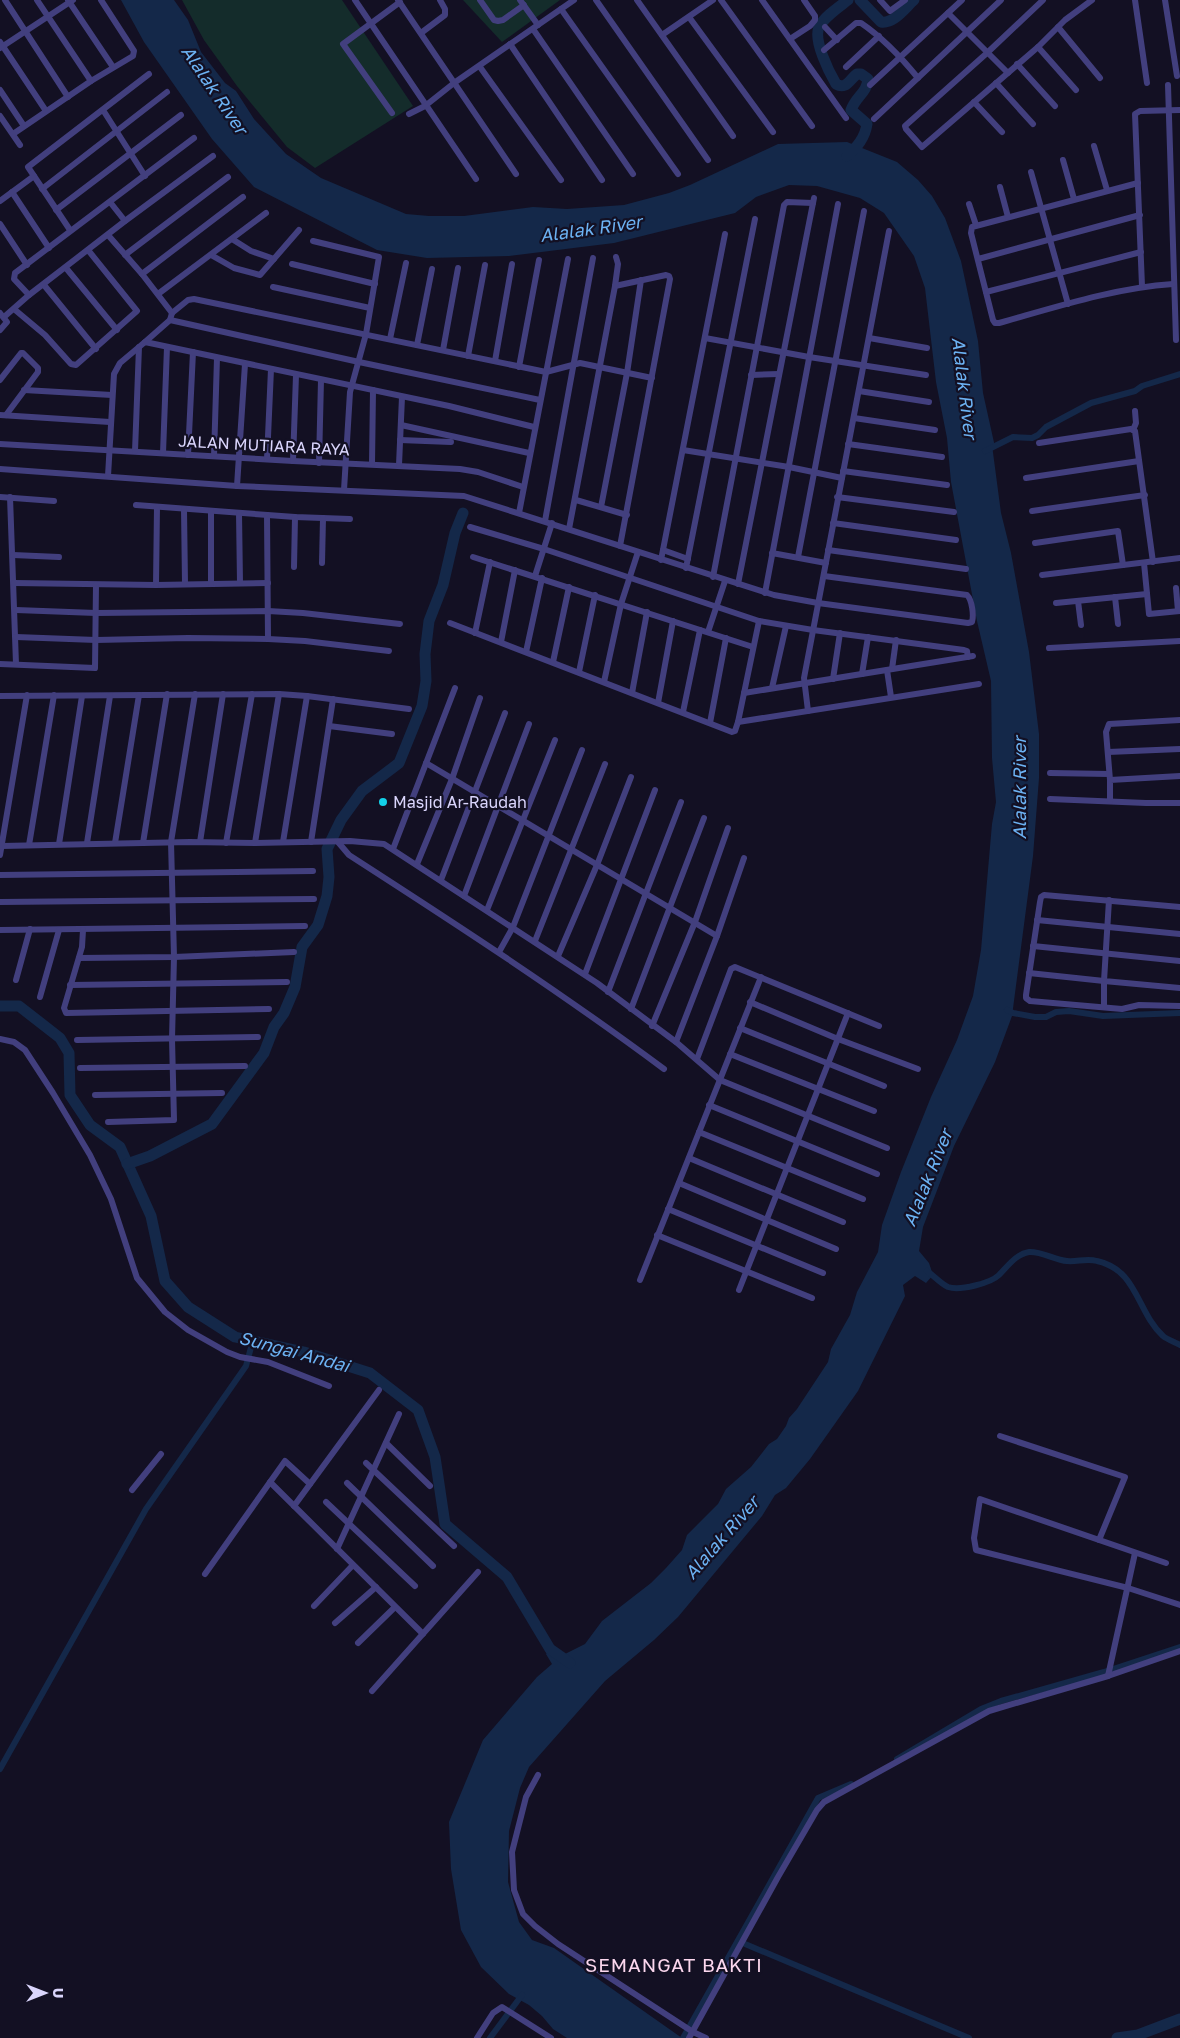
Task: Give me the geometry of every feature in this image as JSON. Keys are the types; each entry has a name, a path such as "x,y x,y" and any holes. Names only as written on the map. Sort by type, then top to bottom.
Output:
{"street":[{"path":"5,0 68,97"},
{"path":"37,0 91,81"},
{"path":"13,134 91,81 133,56 134,51 101,0"},
{"path":"355,0 476,179"},
{"path":"421,33 446,15 445,8 440,0"},
{"path":"480,0 494,20 498,21 522,2 535,27 633,174"},
{"path":"409,114 425,106 454,83 480,67 574,0"},
{"path":"596,0 708,160"},
{"path":"637,0 733,136"},
{"path":"662,35 713,0"},
{"path":"721,0 812,126"},
{"path":"762,0 846,118"},
{"path":"790,39 810,26 815,20 815,16 804,0"},
{"path":"880,0 884,8 890,11 905,0"},
{"path":"870,85 962,0"},
{"path":"874,119 1001,0"},
{"path":"1043,0 905,128 924,147 1065,20 1092,0"},
{"path":"1135,0 1147,83"},
{"path":"1165,0 1177,76"},
{"path":"46,111 1,46 26,32 70,1 114,67"},
{"path":"392,113 343,44 399,1 516,174"},
{"path":"561,9 678,174"},
{"path":"948,13 1008,73"},
{"path":"689,17 773,132"},
{"path":"824,50 858,22 879,36 900,56 918,78"},
{"path":"825,27 837,40"},
{"path":"1058,27 1100,78"},
{"path":"846,67 879,36"},
{"path":"510,44 602,180"},
{"path":"1038,46 1076,90"},
{"path":"1017,64 1055,106"},
{"path":"480,67 561,180"},
{"path":"70,230 28,167 150,74"},
{"path":"996,83 1033,124"},
{"path":"1168,85 1173,284 1177,296 1176,340"},
{"path":"0,91 24,126"},
{"path":"42,189 167,92"},
{"path":"974,102 1002,132"},
{"path":"103,110 145,176"},
{"path":"1142,286 1135,114 1140,111 1180,110"},
{"path":"56,210 181,115"},
{"path":"0,116 20,145"},
{"path":"30,295 13,277 15,273 194,138"},
{"path":"1094,146 1106,190"},
{"path":"0,330 7,322 2,315 14,309 125,221 213,156"},
{"path":"1063,160 1074,199"},
{"path":"1031,172 1068,304"},
{"path":"0,201 34,176"},
{"path":"126,255 228,177"},
{"path":"1138,183 972,227 971,233 993,320 996,324 1142,286 1173,284"},
{"path":"1000,187 1008,217"},
{"path":"12,192 49,248"},
{"path":"142,274 243,197"},
{"path":"713,577 784,204 813,200 738,584"},
{"path":"110,202 125,221"},
{"path":"765,593 838,204"},
{"path":"969,204 976,225"},
{"path":"798,557 864,211"},
{"path":"158,294 266,212"},
{"path":"978,259 1140,215"},
{"path":"686,568 755,219"},
{"path":"0,224 27,265"},
{"path":"1172,226 1180,226"},
{"path":"211,255 234,268 260,275 299,230"},
{"path":"808,711 804,684 813,630 889,231"},
{"path":"661,560 725,234"},
{"path":"108,235 158,294 171,316 359,362 540,400"},
{"path":"232,239 251,251 274,259"},
{"path":"313,241 379,256 366,334 351,387 344,464 344,490"},
{"path":"14,309 45,335 72,365 76,365 138,311 88,250"},
{"path":"986,292 1141,252"},
{"path":"569,529 615,286 618,264 616,257"},
{"path":"544,521 593,258"},
{"path":"519,513 534,427 568,259"},
{"path":"519,367 539,260"},
{"path":"390,339 406,263"},
{"path":"292,264 375,284"},
{"path":"495,362 512,264"},
{"path":"468,356 485,265"},
{"path":"66,268 117,330"},
{"path":"442,350 458,268"},
{"path":"417,344 432,269"},
{"path":"615,286 666,275 670,279 620,546"},
{"path":"601,507 627,372 641,280"},
{"path":"44,285 96,349"},
{"path":"273,287 370,308"},
{"path":"108,476 113,378 117,367 188,300 194,299 546,372 580,363 652,378"},
{"path":"705,338 809,357 926,375"},
{"path":"869,338 927,348"},
{"path":"142,344 168,347 351,387 373,390 534,427"},
{"path":"135,451 142,344"},
{"path":"163,453 168,347"},
{"path":"188,455 193,352"},
{"path":"0,380 20,354 23,353 38,368 24,390 3,415"},
{"path":"214,456 217,358"},
{"path":"237,486 245,364"},
{"path":"267,459 271,369"},
{"path":"293,461 296,374"},
{"path":"751,375 778,374"},
{"path":"319,463 321,380"},
{"path":"24,390 112,395"},
{"path":"372,464 373,390"},
{"path":"859,391 930,402"},
{"path":"399,465 402,397"},
{"path":"1133,430 1136,423 1135,411"},
{"path":"3,415 110,422"},
{"path":"854,418 935,430"},
{"path":"401,425 529,453"},
{"path":"1039,443 1133,430"},
{"path":"1133,430 1136,433 1153,562"},
{"path":"400,440 451,442"},
{"name":"JALAN MUTIARA RAYA","path":"0,444 471,470 523,487"},
{"path":"848,444 942,457"},
{"path":"683,450 815,472 947,485"},
{"path":"1026,478 1139,461"},
{"path":"0,470 237,486 464,496 765,593 818,603 971,623 973,619 970,599 967,595 824,576"},
{"path":"1032,511 1144,495"},
{"path":"0,497 54,501"},
{"path":"10,497 16,610 16,664"},
{"path":"837,497 954,512"},
{"path":"576,500 627,515"},
{"path":"136,505 295,517 350,519"},
{"path":"156,585 157,507"},
{"path":"184,509 185,584"},
{"path":"211,511 211,584"},
{"path":"239,513 240,584"},
{"path":"267,515 268,639"},
{"path":"294,567 295,517"},
{"path":"322,563 323,518"},
{"path":"535,576 552,523"},
{"path":"833,523 956,540"},
{"path":"470,527 544,549 758,621 964,650 971,657 744,693"},
{"path":"1035,543 1118,531 1123,566"},
{"path":"663,550 688,559"},
{"path":"828,550 966,569"},
{"path":"604,682 621,604 638,552"},
{"path":"772,553 826,563"},
{"path":"12,555 59,557"},
{"path":"474,557 752,647"},
{"path":"1042,575 1180,558"},
{"path":"475,632 490,562"},
{"path":"1144,563 1149,614 1179,611 1176,588"},
{"path":"501,642 515,570"},
{"path":"526,652 542,578"},
{"path":"708,632 725,581"},
{"path":"14,583 96,585 268,583"},
{"path":"0,664 95,668 96,585"},
{"path":"553,662 569,587"},
{"path":"1056,603 1147,594"},
{"path":"579,672 595,595"},
{"path":"1115,597 1118,624"},
{"path":"1078,601 1081,625"},
{"path":"16,610 96,613 268,611 400,624"},
{"path":"632,693 646,612"},
{"path":"658,702 673,621"},
{"path":"450,623 732,732 735,731 738,722 758,621"},
{"path":"772,688 786,626"},
{"path":"682,712 700,630"},
{"path":"834,679 840,633"},
{"path":"16,637 96,640 268,639 305,641 389,651"},
{"path":"862,674 868,637"},
{"path":"710,723 726,638"},
{"path":"891,697 890,670 896,640"},
{"path":"1049,648 1180,641"},
{"path":"738,722 979,684"},
{"path":"393,849 455,688"},
{"path":"143,843 166,694"},
{"path":"108,1122 173,1121 172,1011 174,957 170,872 171,842 195,694"},
{"path":"200,842 223,694"},
{"path":"226,842 252,694"},
{"path":"255,843 279,694"},
{"path":"0,696 279,694 409,709"},
{"path":"0,855 27,695"},
{"path":"30,845 54,695"},
{"path":"115,843 140,695"},
{"path":"59,844 82,696"},
{"path":"87,843 110,696"},
{"path":"283,842 307,696"},
{"path":"417,864 452,779 480,698"},
{"path":"314,842 328,726 333,700"},
{"path":"441,880 505,713"},
{"path":"1110,802 1106,729 1109,724 1180,720"},
{"path":"464,896 529,724"},
{"path":"328,726 392,734"},
{"path":"487,910 555,740"},
{"path":"1108,752 1180,749"},
{"path":"500,952 582,750"},
{"path":"426,764 717,936"},
{"path":"535,941 605,764"},
{"path":"1050,773 1109,777 1180,776"},
{"path":"558,956 597,865 631,777"},
{"path":"585,974 655,790"},
{"path":"1050,799 1180,803"},
{"path":"608,992 681,802"},
{"path":"631,1009 704,818"},
{"path":"652,1026 695,922 728,828"},
{"path":"2,846 171,842 378,842 417,864 585,974 652,1026 676,1042 720,1080 887,1148"},
{"path":"334,842 349,855 500,952 590,1014 664,1069"},
{"path":"676,1042 717,936 744,858"},
{"path":"0,875 313,871"},
{"path":"1180,908 1044,895 1041,897 1026,996 1027,1000 1104,1007 1180,1006"},
{"path":"0,902 314,899"},
{"path":"1104,1007 1108,900"},
{"path":"1037,920 1180,934"},
{"path":"0,930 305,926"},
{"path":"16,980 30,930"},
{"path":"40,997 59,930"},
{"path":"83,930 79,958 64,1008 66,1013 269,1009"},
{"path":"1033,946 1180,961"},
{"path":"79,958 174,957 294,952"},
{"path":"697,1059 732,968 738,967 879,1026"},
{"path":"1029,973 1180,988"},
{"path":"640,1280 760,977"},
{"path":"70,985 287,982"},
{"path":"750,1002 838,1039 918,1069"},
{"path":"739,1290 755,1245 848,1013"},
{"path":"740,1028 884,1086"},
{"path":"77,1040 258,1037"},
{"path":"0,1039 14,1042 25,1050 58,1101 90,1155 111,1199 137,1278 164,1312 188,1330 228,1352 240,1357 268,1362 329,1386"},
{"path":"730,1054 874,1111"},
{"path":"80,1068 245,1066"},
{"path":"95,1095 222,1093"},
{"path":"709,1105 877,1174"},
{"path":"699,1132 863,1199"},
{"path":"688,1158 842,1222"},
{"path":"678,1183 836,1249"},
{"path":"668,1209 823,1273"},
{"path":"657,1234 812,1298"},
{"path":"294,1506 379,1390"},
{"path":"337,1549 399,1414"},
{"path":"1000,1436 1125,1477 1099,1540"},
{"path":"386,1443 430,1486"},
{"path":"132,1490 161,1454"},
{"path":"204,1574 285,1461 310,1484"},
{"path":"366,1463 454,1546"},
{"path":"270,1482 422,1634"},
{"path":"347,1483 433,1566"},
{"path":"1166,1563 980,1499 974,1538 976,1550 1128,1588 1180,1605"},
{"path":"326,1502 415,1586"},
{"path":"1108,1676 1135,1553"},
{"path":"314,1606 353,1565"},
{"path":"372,1691 478,1572"},
{"path":"335,1624 376,1587"},
{"path":"358,1644 396,1607"},
{"path":"690,2036 778,1876 817,1810 824,1802 988,1711 1108,1676 1180,1651"},
{"path":"534,1781 515,1836 512,1865 514,1890 523,1914 558,1944 690,2036 706,2038"},
{"path":"477,2038 493,2013 499,2008 504,2008 551,2038"}],"green space":[{"path":"182,0 342,0 413,106 315,168 287,147 237,86 204,40"},
{"path":"463,0 560,0 502,42"}],"water":[{"name":"Alalak River","path":"121,0 174,0 188,20 201,52 225,83 236,91 254,119 286,154 321,178 406,214 464,216 533,207 567,209 624,205 669,193 690,185 778,144 847,142 897,162 918,180 932,196 945,218 961,261 978,341 983,393 995,447 992,445 1001,513 1011,553 1029,652 1039,734 1039,778 1033,856 1012,1016 995,1062 954,1146 923,1227 919,1251 929,1263 933,1275 926,1283 915,1276 903,1285 905,1296 858,1391 810,1459 786,1488 775,1495 762,1516 678,1617 605,1681 529,1767 520,1788 509,1831 508,1882 519,1922 532,1940 554,1948 682,2038 567,2038 553,2029 529,2005 509,1994 481,1967 461,1930 451,1869 449,1822 483,1740 537,1677 552,1664 546,1654 550,1649 556,1655 563,1655 585,1644 602,1621 651,1583 666,1568 682,1550 687,1535 718,1504 726,1489 751,1467 769,1444 777,1439 789,1418 828,1362 831,1349 850,1315 857,1292 878,1252 882,1225 901,1172 931,1097 957,1040 973,996 981,950 992,824 996,802 992,758 991,681 977,621 951,482 947,438 936,382 925,288 914,256 884,213 860,198 817,186 789,185 756,197 735,213 614,243 509,256 427,258 377,250 254,187 212,139 144,42"}],"waterway":[{"path":"847,156 860,142 866,129 867,124 851,110 866,88 868,79 861,74 857,74 845,85 839,86 836,84 820,48 818,33 819,27 824,20 848,0"},
{"path":"860,0 881,22 890,21 895,18 914,0"},
{"path":"985,451 1013,437 1032,438 1046,427 1091,403 1135,391 1142,386 1180,374"},
{"path":"127,1164 150,1156 212,1124 264,1053 274,1027 284,1013 295,987 302,947 318,925 327,896 329,877 327,849 341,820 362,791 399,763 422,706 426,681 425,654 429,621 443,585 455,533 463,513"},
{"name":"Sungai Andai","path":"0,1006 19,1006 60,1038 69,1053 70,1095 90,1125 120,1147 151,1216 165,1281 188,1307 235,1337 304,1352 370,1373 418,1410 435,1457 445,1524 507,1577 550,1649 570,1663"},
{"path":"1007,1010 1035,1017 1046,1017 1056,1012 1069,1011 1103,1016 1180,1013"},
{"path":"927,1271 948,1287 960,1288 975,1286 995,1278 1016,1258 1029,1252 1067,1261 1097,1261 1121,1273 1129,1282 1154,1326 1167,1339 1180,1345"},
{"path":"0,1769 146,1509 246,1366 253,1340"},
{"path":"897,1759 981,1709 1001,1701 1104,1672 1180,1647"},
{"path":"683,2038 818,1798 851,1784"},
{"path":"738,1941 969,2038"},
{"path":"490,2038 522,1995"},
{"path":"1117,2038 1138,2035 1180,2019"}],"place":[{"name":"Masjid Ar-Raudah","path":"383,802"}],"district":[{"name":"SEMANGAT BAKTI","path":"674,1965"}]}
